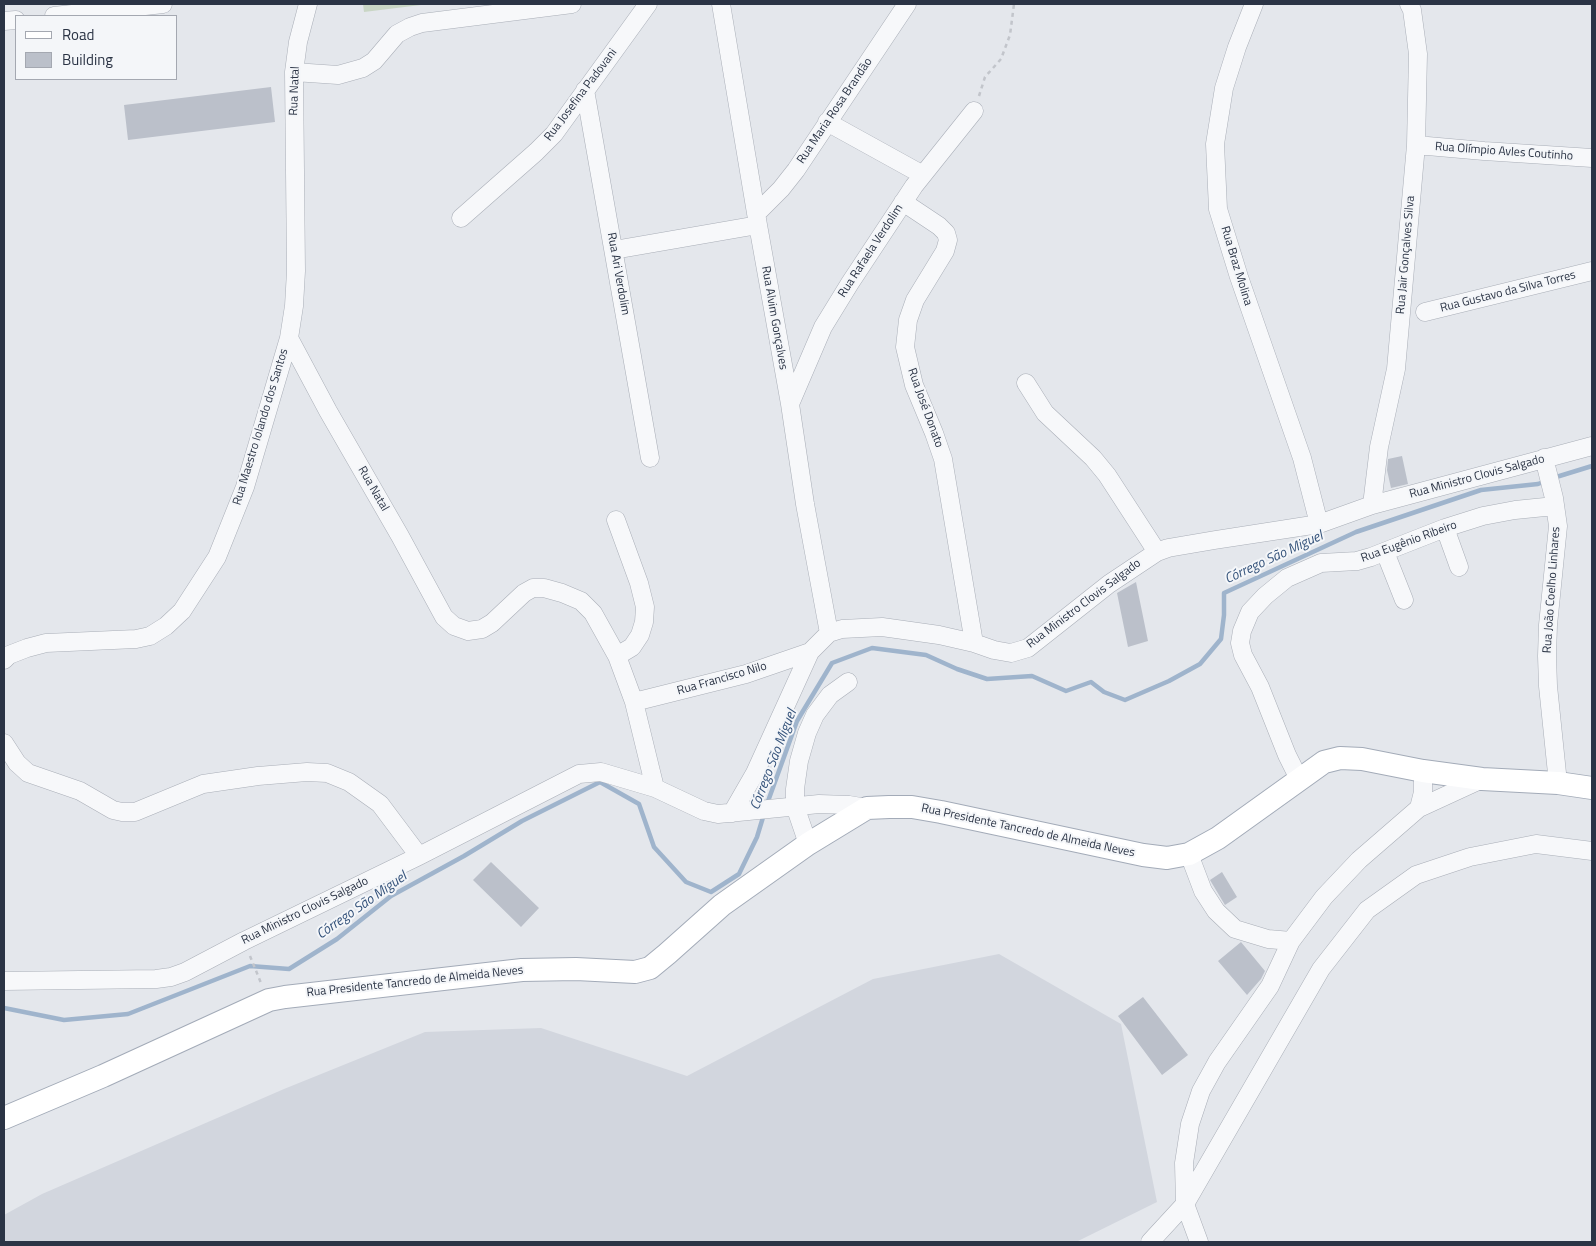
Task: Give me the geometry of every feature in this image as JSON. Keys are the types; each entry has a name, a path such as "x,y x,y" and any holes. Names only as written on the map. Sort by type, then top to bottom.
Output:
{"main road":[{"name":"Rua Presidente Tancredo de Almeida Neves","path":"4,1118 103,1076 269,1000 522,970 576,969 635,972 650,968 722,905 808,844 867,808 912,807 1143,855 1167,858 1189,854 1218,838 1324,762 1340,758 1362,759 1423,771 1482,779 1558,783 1592,788"}],"street":[{"path":"60,15 105,7 163,4"},
{"name":"Rua Natal","path":"308,4 298,42 294,72 296,271 294,306 289,338 444,617 454,626 468,631 482,629 492,623 524,593 533,588 544,588 581,601 593,612 617,656 634,702 655,788"},
{"path":"294,72 338,75 363,68 374,61 397,34 422,23 572,4"},
{"name":"Rua Josefina Padovani","path":"460,218 554,134 648,4"},
{"name":"Rua Alvim Gonçalves","path":"721,4 790,404 805,504 829,633"},
{"name":"Rua Maria Rosa Brandão","path":"757,219 791,176 907,4"},
{"name":"Rua Braz Molina","path":"1254,4 1237,47 1222,98 1215,144 1218,209 1242,286 1302,458 1319,524"},
{"name":"Rua Jair Gonçalves Silva","path":"1372,505 1379,448 1396,369 1416,145 1418,54 1412,10 1409,4"},
{"name":"Rua Ari Verdolim","path":"585,90 650,458"},
{"name":"Rua Rafaela Verdolim","path":"790,404 823,327 914,186 974,111"},
{"path":"827,122 923,175"},
{"name":"Rua Olímpio Avles Coutinho","path":"1416,145 1592,158"},
{"name":"Rua José Donato","path":"903,202 939,226 946,234 948,240 945,251 916,300 908,320 905,347 914,385 943,459 974,643"},
{"path":"614,250 757,219"},
{"name":"Rua Gustavo da Silva Torres","path":"1425,312 1592,271"},
{"name":"Rua Maestro Iolando dos Santos","path":"4,660 9,655 46,643 136,639 150,636 166,626 182,611 217,557 245,487 289,338"},
{"path":"1026,382 1045,413 1093,458 1107,475 1157,552"},
{"name":"Rua Ministro Clovis Salgado","path":"829,633 842,629 882,627 939,634 1011,653 1028,648 1109,584 1157,552 1215,540 1319,524 1372,505 1546,463 1592,446"},
{"name":"Rua João Coelho Linhares","path":"1546,463 1558,526 1548,625 1547,656 1548,686 1558,783"},
{"name":"Rua Eugênio Ribeiro","path":"1299,779 1287,755 1260,687 1243,655 1240,643 1242,631 1250,612 1265,596 1287,578 1321,563 1357,561 1483,516 1554,502"},
{"path":"616,520 639,583 645,607 644,622 640,636 632,647 617,656"},
{"path":"1445,528 1460,567"},
{"path":"1385,552 1404,600"},
{"path":"738,812 810,652 829,633"},
{"name":"Rua Francisco Nilo","path":"634,702 721,681 810,652"},
{"path":"808,844 791,807 799,762 807,733 815,715 830,695 848,682"},
{"path":"4,744 17,764 28,774 80,791 113,810 122,812 135,812 202,784 258,776 308,772 327,774 349,782 380,804 419,856"},
{"path":"1419,808 1423,792 1423,771"},
{"name":"Rua Ministro Clovis Salgado","path":"4,981 156,979 171,977 185,972 579,774 601,772 655,788 704,811 718,814 738,812"},
{"path":"1199,1242 1184,1204 1184,1162 1190,1124 1201,1091 1217,1062 1270,986 1291,941 1324,897 1353,866 1419,808 1482,779"},
{"name":"Rua Presidente Tancredo de Almeida Neves","path":"738,812 819,804 867,808"},
{"path":"1150,1242 1184,1204 1321,969 1368,910 1416,875 1470,857 1536,844 1592,851"},
{"path":"1189,854 1203,891 1216,911 1235,929 1268,939 1291,941"}],"path":[{"path":"974,111 985,77 1001,59 1010,35 1014,4"},
{"path":"251,957 263,987"}],"shaded area":[{"path":"999,954 1121,1024 1157,1202 1076,1242 4,1242 4,1215 42,1194 284,1089 425,1032 541,1028 687,1076 873,979"}],"green space":[{"path":"363,4 429,4 364,12"}],"building":[{"path":"271,87 275,122 128,140 124,105"},
{"path":"1402,456 1408,484 1391,488 1387,470 1388,459"},
{"path":"1136,582 1148,641 1128,647 1117,593"},
{"path":"491,862 539,908 521,927 473,880"},
{"path":"1222,872 1237,897 1225,905 1210,880"},
{"path":"1241,942 1265,971 1261,979 1247,995 1218,961"},
{"path":"1143,997 1188,1055 1162,1075 1118,1016"}],"waterway":[{"name":"Córrego São Miguel","path":"1553,478 1592,466"},
{"name":"Córrego São Miguel","path":"767,804 797,721 832,663 872,648 926,655 957,669 987,679 1032,676 1066,691 1091,682 1104,692 1125,700 1169,681 1200,664 1221,639 1224,593 1356,532 1481,490 1538,484 1546,481"},
{"name":"Córrego São Miguel","path":"4,1008 64,1020 128,1014 250,966 289,969 337,939 391,896 464,856 522,821 600,782 639,804 654,847 686,882 711,892 739,874 757,837 764,814"}]}
